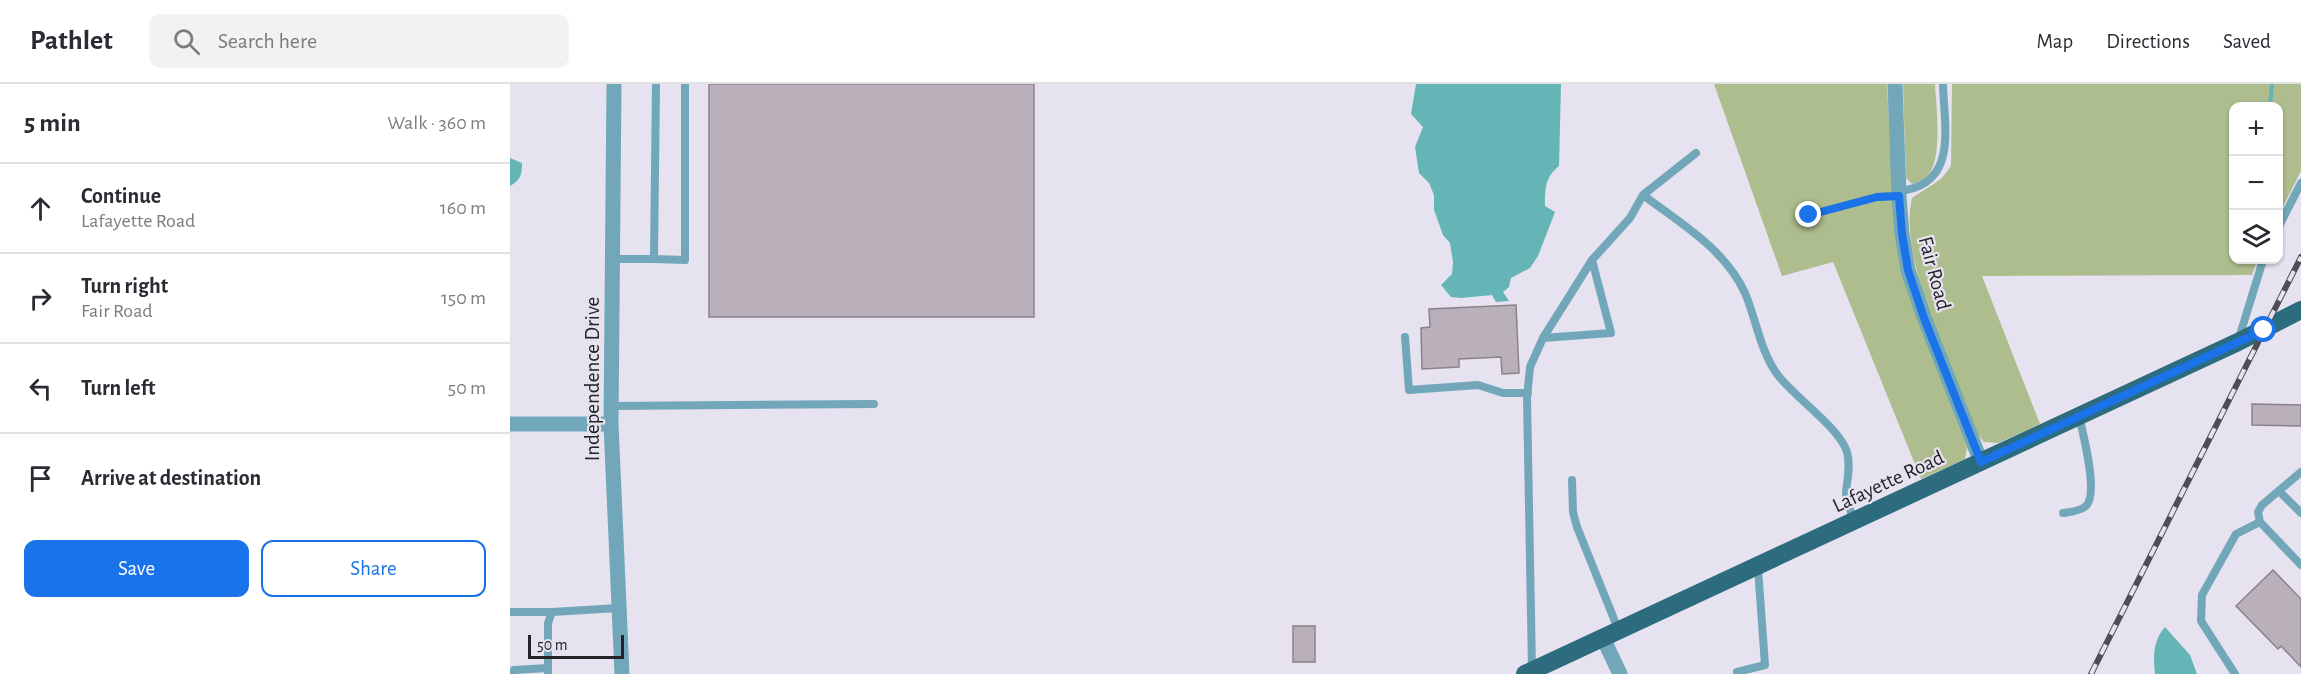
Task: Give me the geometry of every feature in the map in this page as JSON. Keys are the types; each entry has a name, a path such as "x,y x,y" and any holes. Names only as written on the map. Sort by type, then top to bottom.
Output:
{"main road":[{"name":"Lafayette Road","path":"1528,672 2238,342 2301,310"}],"street":[{"name":"Independence Drive","path":"614,84 611,424 622,674"},
{"name":"Fair Road","path":"1895,84 1899,193 1908,270 1924,318 1981,462"},
{"path":"510,424 611,424"},
{"path":"1611,634 1620,674"}],"lane":[{"path":"654,259 656,84"},
{"path":"613,259 685,260 685,84"},
{"path":"1809,215 1899,193 1918,187 1936,175 1940,168 1944,147 1943,84"},
{"path":"1528,672 1527,393 1530,367 1543,338 1592,260 1630,218 1643,195 1696,153"},
{"path":"2283,218 2301,183"},
{"path":"1643,195 1709,246 1726,263 1744,292 1766,355 1777,374 1829,426 1847,451 1849,468 1846,496 1854,521"},
{"path":"1543,338 1611,333 1592,260"},
{"path":"2238,342 2262,264"},
{"path":"1405,337 1409,390 1478,386 1503,393 1527,393"},
{"path":"611,406 874,404"},
{"path":"2063,513 2083,508 2088,504 2090,495 2089,471 2079,416"},
{"path":"2301,472 2262,505 2258,512 2260,522 2301,565"},
{"path":"1572,480 1573,512 1611,634"},
{"path":"2279,491 2301,513"},
{"path":"2235,674 2201,621 2202,595 2236,534 2260,522"},
{"path":"1737,672 1765,665 1757,566"},
{"path":"510,612 618,608"},
{"path":"513,671 548,671 548,623 552,612"}],"shaded area":[{"path":"1416,84 1561,84 1559,166 1548,179 1545,194 1545,206 1555,212 1538,256 1530,268 1511,278 1509,287 1503,292 1509,301 1496,302 1492,295 1451,297 1441,285 1452,274 1453,262 1450,243 1443,235 1434,210 1434,195 1429,183 1419,173 1415,147 1423,127 1411,114"},
{"path":"1714,84 1887,84 1890,144 1929,349 1967,448 1965,459 1921,479 1833,262 1782,276"},
{"path":"1903,84 1935,84 1938,131 1936,157 1928,175 1923,180 1912,184 1906,178"},
{"path":"1952,84 2301,84 2301,171 2283,207 2283,102 2229,102 2229,264 2256,264 2252,275 1982,276 2040,424 1998,443 1984,442 1977,434 1931,316 1913,252 1910,223 1912,198 1939,180 1951,165"},
{"path":"510,158 522,163 522,170 517,181 510,186"},
{"path":"2165,627 2190,655 2197,674 2155,674 2155,649 2158,638"}],"building":[{"path":"709,84 1034,84 1034,317 709,317"},
{"path":"1516,305 1519,373 1502,374 1501,357 1459,359 1459,367 1422,369 1421,328 1430,327 1429,309"},
{"path":"2252,404 2301,405 2301,426 2252,425"},
{"path":"2273,570 2301,599 2301,667 2281,646 2278,649 2236,606"},
{"path":"1293,626 1315,626 1315,662 1293,662"}],"waterway":[{"path":"2270,102 2272,84"}],"railway":[{"path":"2091,674 2301,257"}],"route":[{"path":"1809,215 1877,197 1899,196 1908,270 1924,318 1981,462 2264,330"}]}
